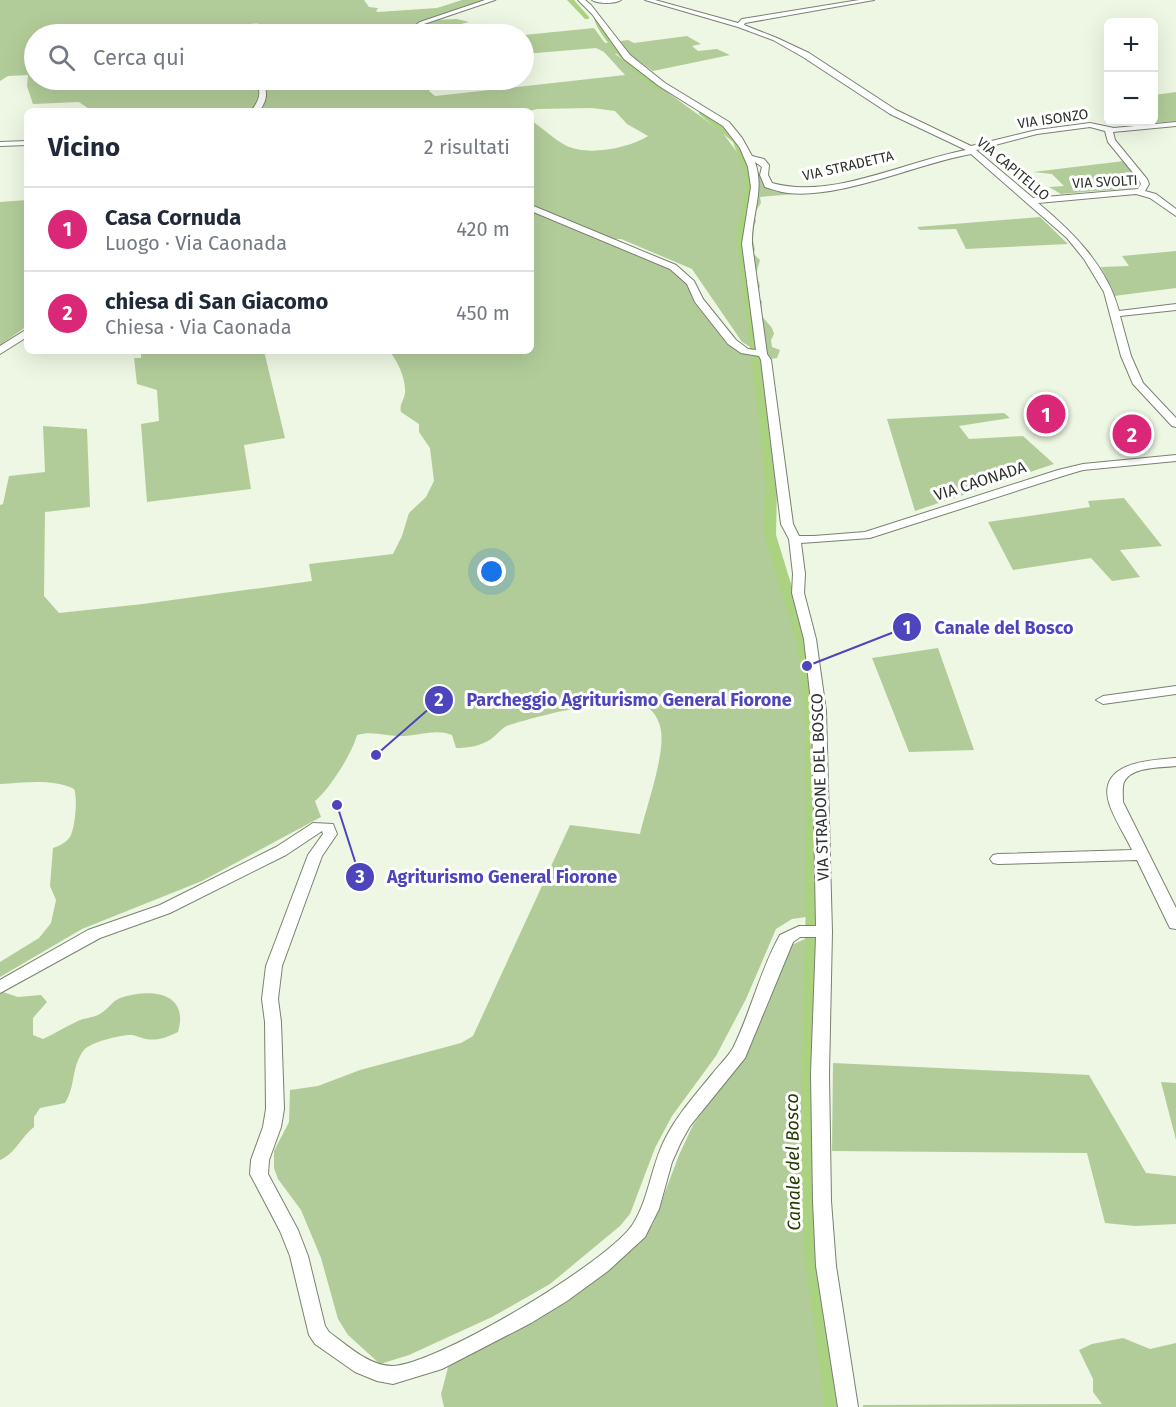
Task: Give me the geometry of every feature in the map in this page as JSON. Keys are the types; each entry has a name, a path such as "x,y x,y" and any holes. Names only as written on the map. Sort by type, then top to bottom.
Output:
{"street":[{"path":"422,24 492,0"},
{"name":"VIA STRADONE DEL BOSCO","path":"582,0 595,12 628,58 649,76 726,124 742,142 755,190 747,230 747,244 758,354 766,360 787,524 795,539 799,574 798,593 810,639 819,711 823,815 815,931 822,1201 826,1266 848,1407"},
{"path":"595,0 618,0"},
{"name":"VIA CAPITELLO","path":"648,0 740,26 788,45 893,112 971,150 1070,236 1088,258 1109,292 1126,356 1138,384 1176,424"},
{"path":"740,26 742,21 773,14 871,0"},
{"path":"257,108 263,101 262,90"},
{"name":"VIA ISONZO","path":"971,150 1037,132 1090,125 1109,130 1176,124"},
{"path":"1109,130 1110,140 1143,178 1145,184 1140,192"},
{"path":"0,144 24,143"},
{"name":"VIA STRADETTA","path":"748,158 761,161 766,168 765,181 775,189 800,191 826,187 971,150"},
{"name":"VIA SVOLTI","path":"1030,201 1140,192 1153,196 1176,213"},
{"path":"534,209 622,244 682,273 692,283 698,300 732,342 758,354"},
{"path":"1116,314 1176,307"},
{"path":"0,351 24,334"},
{"name":"VIA CAONADA","path":"795,539 814,540 866,535 1062,472 1083,467 1176,458"},
{"path":"1103,700 1176,690"},
{"path":"1176,762 1131,770 1123,774 1117,781 1116,802 1176,924"},
{"path":"0,987 94,934 165,909 273,855 318,826 328,827 330,834 315,855 273,966 270,999 273,1022 275,1109 272,1127 260,1160 259,1174 289,1230 299,1256 311,1314 322,1338 362,1366 393,1375 435,1363 524,1317 560,1295 601,1265 638,1232 650,1209 663,1162 673,1140 684,1121 739,1053 771,980 782,947 790,934 815,931"},
{"path":"998,859 1142,855"}],"green space":[{"path":"0,0 364,0 369,7 378,8 376,11 378,12 437,8 462,0 498,0 433,17 434,20 457,19 469,22 463,24 24,24 24,75 8,76 0,81"},
{"path":"594,28 605,43 628,40 634,43 687,36 701,44 692,46 698,51 717,49 730,55 653,71 625,52 615,54 722,132 740,156 756,166 765,187 774,191 806,193 760,197 761,203 754,214 756,222 751,229 755,250 753,253 760,260 756,274 760,286 757,297 762,301 761,315 774,334 771,340 772,347 780,350 777,358 771,359 742,342 692,269 621,239 606,239 681,272 698,301 747,353 757,360 771,481 767,521 769,544 785,586 803,665 813,916 792,919 776,929 746,999 716,1056 672,1116 655,1148 630,1214 620,1226 550,1284 492,1317 409,1355 380,1364 348,1335 338,1319 321,1258 301,1210 278,1179 274,1168 274,1151 289,1122 290,1090 318,1086 360,1070 461,1043 473,1036 570,825 640,834 660,754 661,731 658,720 651,710 644,706 616,703 577,708 522,721 506,726 483,743 465,748 456,748 452,735 440,732 405,736 369,733 357,735 340,770 315,801 321,817 202,881 82,929 0,977 0,962 39,938 51,923 56,900 50,886 53,848 70,837 76,806 74,789 56,783 0,784 0,505 3,504 9,476 45,472 43,426 87,429 90,507 45,512 44,596 59,613 312,581 309,564 393,554 402,536 409,513 426,497 434,481 430,448 419,432 419,424 401,412 405,393 403,376 391,354 534,354 534,122 552,137 574,149 608,150 648,136 627,124 615,111 592,108 88,108 79,102 33,104 28,90 430,90 435,96 489,90 534,90 534,85 625,75 604,52 596,48 534,53 534,34"},
{"path":"1176,92 1176,121 1158,123 1158,94"},
{"path":"1124,161 1139,182 1132,188 1061,194 1049,187 1064,186 1052,174 1033,172"},
{"path":"24,200 24,328 0,345 0,202"},
{"path":"1040,217 1068,244 966,249 956,229 920,230 917,227"},
{"path":"1176,251 1176,288 1114,296 1101,267 1129,266 1122,256"},
{"path":"141,354 265,354 285,438 244,445 251,489 147,502 141,424 159,421 157,390 137,384 134,358 141,358"},
{"path":"1004,413 1010,418 959,426 969,439 1023,436 1054,464 915,511 887,419"},
{"path":"1124,498 1162,546 1120,550 1140,577 1112,581 1091,558 1013,570 988,522 1090,507 1088,501"},
{"path":"938,648 974,750 909,752 872,658"},
{"path":"805,939 817,941 808,1114 807,1192 813,1266 835,1407 444,1407 441,1394 449,1364 505,1337 565,1302 640,1240 653,1224 693,1125 738,1064 768,1005 787,947"},
{"path":"3,992 18,997 41,995 47,1002 33,1018 33,1035 43,1039 79,1021 98,1015 120,998 143,993 164,996 173,1001 178,1008 180,1018 178,1032 156,1039 133,1035 122,1036 100,1041 87,1047 77,1063 71,1090 65,1103 40,1108 34,1117 34,1127 10,1154 0,1160 0,994"},
{"path":"833,1063 1089,1075 1146,1173 1176,1176 1176,1224 1135,1226 1105,1223 1087,1153 832,1151"},
{"path":"1161,1082 1176,1083 1176,1140"},
{"path":"1123,1338 1150,1349 1176,1343 1176,1407 863,1407 863,1405 1102,1404 1093,1392 1093,1379 1079,1350 1092,1344"}],"building":[{"path":"1051,395 1062,410 1044,411 1033,397"}],"waterway":[{"name":"Canale del Bosco","path":"570,0 587,18"},
{"name":"Canale del Bosco","path":"596,19 619,52 645,76 668,91"},
{"name":"Canale del Bosco","path":"702,112 737,141 748,171 750,189 740,233 768,448 771,487 770,535 802,639 807,666 813,744 814,900 808,1175 814,1261 835,1407"}],"place":[{"name":"Casa Cornuda","path":"1046,414"},
{"name":"chiesa di San Giacomo","path":"1132,434"},
{"name":"Canale del Bosco","path":"807,666"},
{"name":"Parcheggio Agriturismo General Fiorone","path":"376,755"},
{"name":"Agriturismo General Fiorone","path":"337,805"}]}
